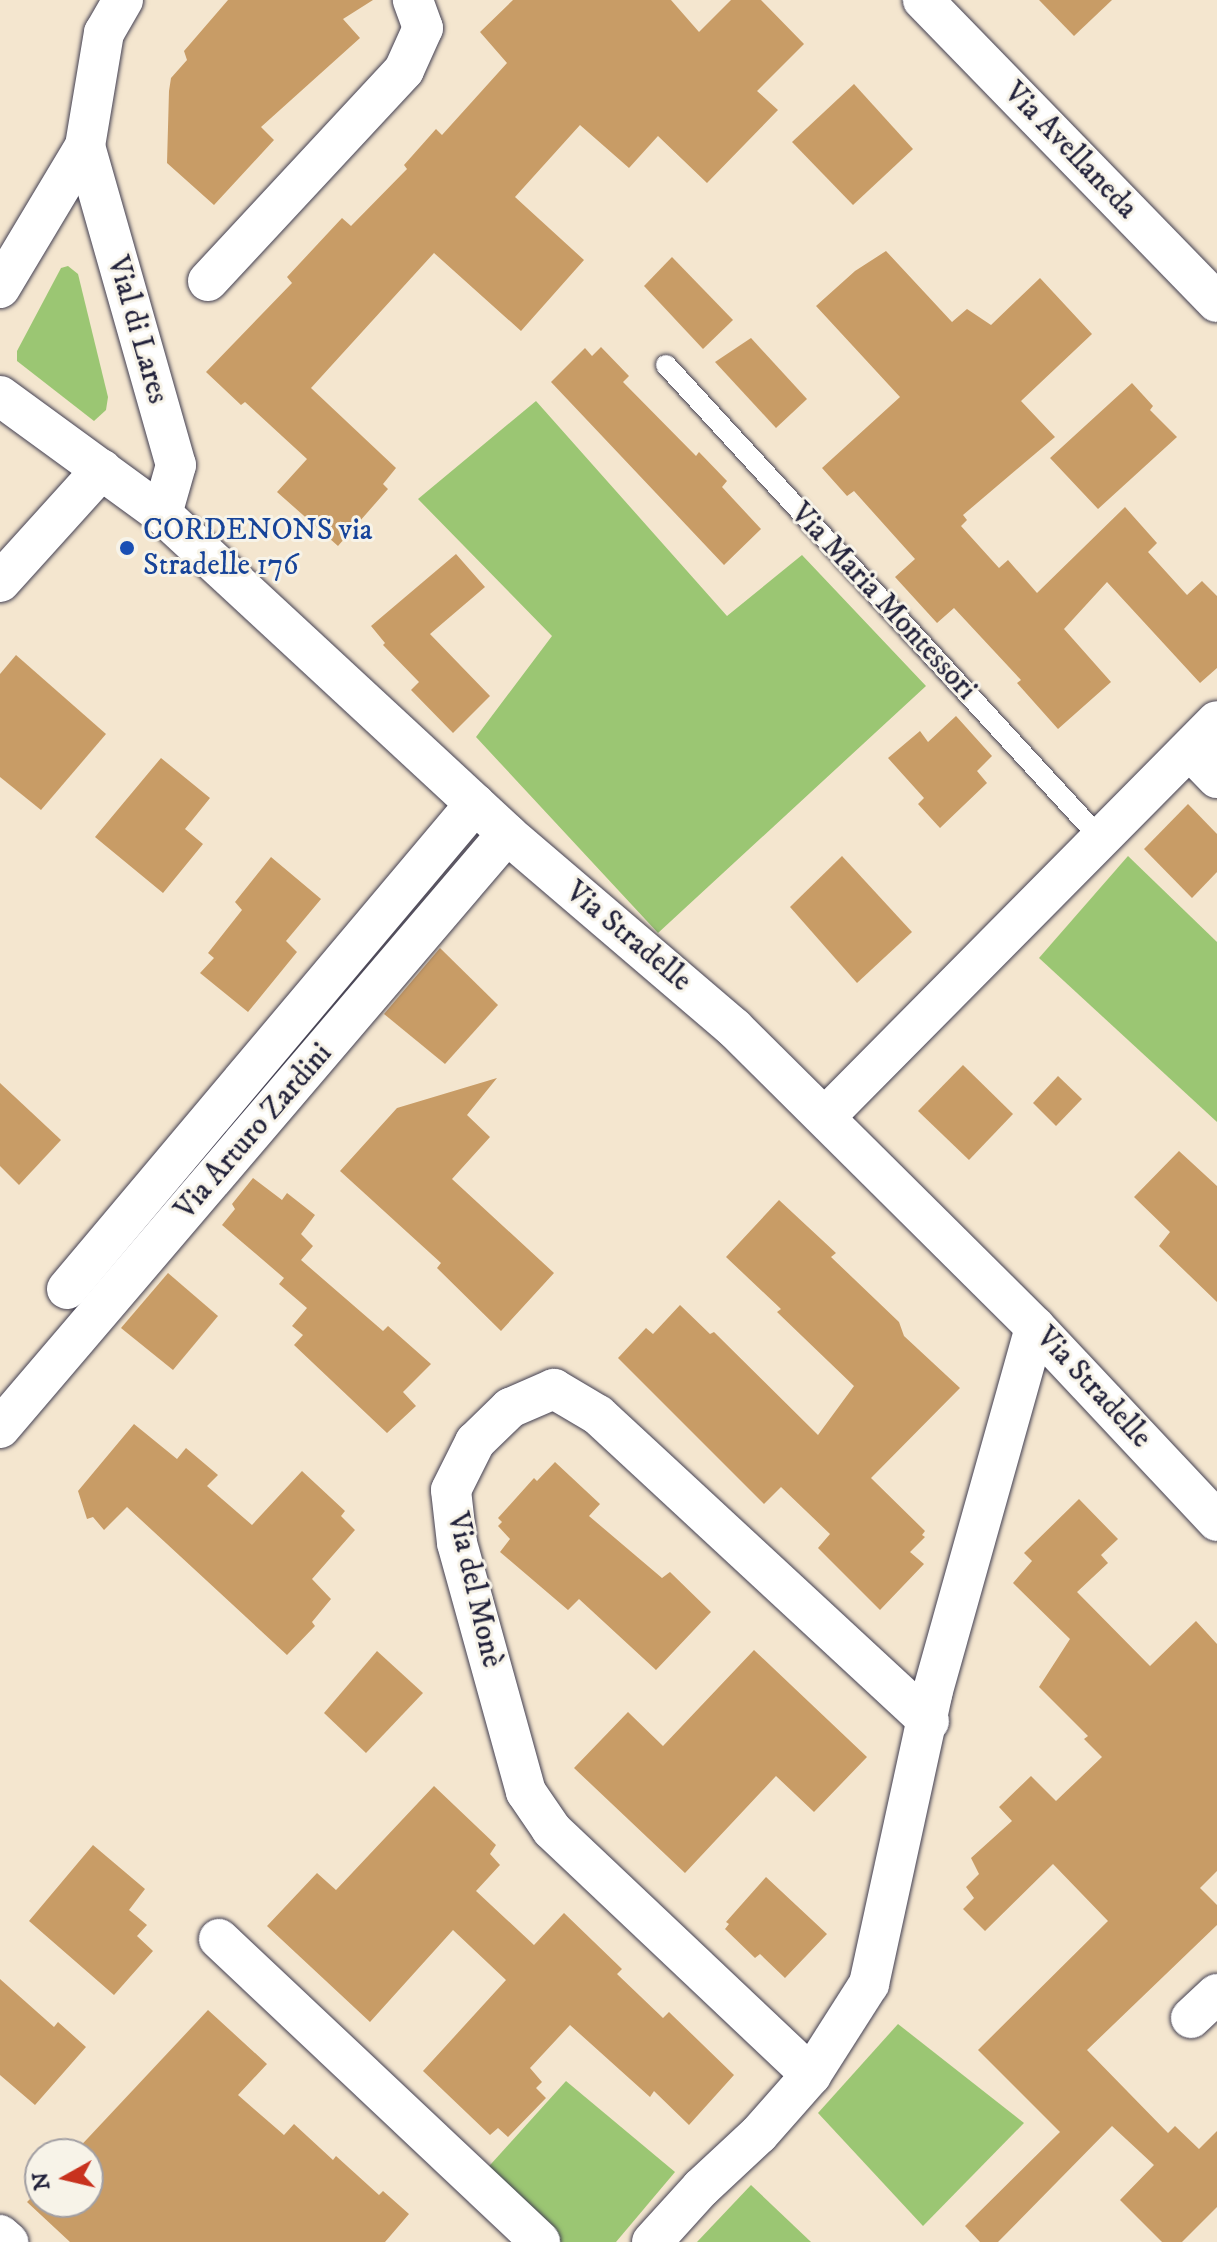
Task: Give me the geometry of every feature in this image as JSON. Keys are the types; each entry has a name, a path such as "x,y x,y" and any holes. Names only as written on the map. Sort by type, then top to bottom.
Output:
{"street":[{"name":"Vial di Lares","path":"0,288 85,146 104,33 123,0"},
{"path":"208,281 404,70 423,28 413,0"},
{"name":"Via Avellaneda","path":"923,0 1217,302"},
{"name":"Vial di Lares","path":"85,146 176,465 162,514"},
{"name":"Via Stradelle","path":"0,396 162,514 507,834 734,1028 1035,1327 1217,1521"},
{"path":"0,582 102,469"},
{"path":"825,1117 1217,721"},
{"path":"1190,750 1217,778"},
{"name":"Via Arturo Zardini","path":"67,1289 475,804"},
{"name":"Via Arturo Zardini","path":"0,1428 507,834"},
{"path":"652,2242 701,2188 759,2134 811,2075 869,1984 929,1722 932,1694 1035,1327"},
{"name":"Via del Monè","path":"811,2075 552,1830 526,1792 457,1543 451,1490 475,1442 510,1408 554,1389 598,1415 929,1722"},
{"path":"219,1939 540,2242"},
{"path":"0,2235 8,2242"}],"lane":[{"name":"Via Maria Montessori","path":"666,365 1101,839"}],"green space":[{"path":"68,266 78,274 108,397 106,410 94,421 17,361 17,351 61,268"},
{"path":"536,401 727,616 802,555 926,686 658,933 476,737 552,636 418,499"},
{"path":"1128,856 1217,942 1217,1122 1039,958"},
{"path":"898,2024 1024,2123 923,2226 818,2113"},
{"path":"566,2081 675,2172 616,2242 554,2242 482,2174"},
{"path":"751,2185 811,2242 697,2242"}],"building":[{"path":"228,0 373,0 343,19 360,38 261,127 274,140 214,205 167,163 169,91 171,78 187,60 184,51"},
{"path":"513,0 671,0 699,32 731,0 761,0 804,44 757,91 778,110 707,183 658,136 629,168 580,125 515,197 584,260 521,331 434,253 311,388 396,468 383,484 388,489 338,546 277,492 307,459 245,402 241,405 206,372 292,283 287,277 342,218 351,226 407,169 404,165 436,129 442,135 507,63 480,32"},
{"path":"1039,0 1112,0 1074,36"},
{"path":"854,84 913,149 853,205 792,142"},
{"path":"886,251 952,322 967,309 991,325 1040,278 1092,334 1021,401 1055,437 963,515 967,520 961,526 999,568 1008,560 1037,593 1125,507 1157,543 1148,552 1187,595 1202,581 1217,596 1217,668 1200,683 1107,582 1064,629 1111,682 1058,729 1017,683 1021,680 954,608 937,623 895,577 915,559 854,491 847,496 822,468 900,397 816,306 855,271"},
{"path":"672,257 733,320 703,349 644,286"},
{"path":"751,338 807,399 776,428 715,362"},
{"path":"601,347 629,376 623,382 696,456 699,452 727,481 722,487 761,529 724,565 551,382 585,348 592,356"},
{"path":"1132,383 1153,406 1150,410 1177,437 1098,509 1050,458"},
{"path":"456,554 485,587 430,634 490,696 453,733 411,690 419,682 383,645 385,643 371,626"},
{"path":"16,655 106,734 41,810 0,777 0,674"},
{"path":"956,716 992,756 977,771 987,783 940,828 918,804 924,798 888,758 920,731 928,742"},
{"path":"161,758 210,798 185,829 203,844 163,893 95,837"},
{"path":"1188,804 1217,834 1217,872 1192,898 1144,849"},
{"path":"842,856 912,932 857,983 790,907"},
{"path":"271,857 321,899 286,941 297,952 248,1012 200,973 214,958 208,953 242,910 235,902"},
{"path":"440,948 498,1005 445,1064 384,1014"},
{"path":"963,1065 1013,1114 969,1160 918,1111"},
{"path":"1058,1076 1082,1099 1056,1126 1033,1103"},
{"path":"497,1078 467,1115 490,1137 452,1179 554,1273 501,1331 437,1268 441,1263 340,1171 397,1108"},
{"path":"0,1083 61,1140 19,1185 0,1166"},
{"path":"1179,1151 1217,1186 1217,1302 1159,1246 1170,1232 1134,1197"},
{"path":"253,1178 282,1200 287,1193 315,1215 301,1234 313,1246 301,1260 383,1331 388,1326 431,1364 403,1392 416,1406 387,1433 294,1345 303,1335 292,1326 307,1308 279,1284 284,1278 222,1225 235,1209 232,1204"},
{"path":"779,1200 836,1253 831,1257 899,1322 904,1336 960,1388 871,1478 925,1531 922,1535 925,1537 910,1552 924,1564 880,1610 818,1548 830,1534 781,1487 764,1504 618,1358 646,1328 653,1334 680,1305 710,1334 714,1332 818,1435 854,1386 777,1312 781,1309 726,1257"},
{"path":"168,1273 218,1316 173,1370 121,1328"},
{"path":"134,1424 177,1459 186,1448 218,1475 207,1486 252,1525 302,1471 345,1511 341,1516 355,1530 312,1579 331,1599 312,1622 315,1626 287,1655 127,1507 104,1530 93,1517 87,1519 78,1491"},
{"path":"555,1462 600,1504 589,1516 662,1578 670,1572 711,1612 656,1670 579,1599 568,1610 500,1552 510,1539 498,1526 502,1522 498,1518 534,1478 537,1481"},
{"path":"1079,1499 1118,1539 1101,1555 1108,1563 1077,1592 1150,1666 1196,1621 1217,1644 1217,1871 1200,1888 1217,1905 1217,1925 1087,2050 1168,2133 1175,2126 1199,2149 1217,2131 1217,2207 1182,2242 1162,2242 1120,2200 1154,2165 1112,2126 998,2242 980,2242 965,2226 1060,2132 978,2050 1108,1921 1053,1864 985,1931 963,1909 974,1898 966,1887 979,1874 971,1858 1012,1821 999,1807 1031,1776 1056,1801 1102,1757 1084,1739 1088,1736 1039,1687 1070,1639 1013,1583 1032,1561 1024,1553"},
{"path":"754,1650 867,1757 814,1812 776,1776 685,1873 574,1768 628,1712 663,1746"},
{"path":"377,1651 423,1693 366,1753 324,1713"},
{"path":"434,1786 496,1845 490,1854 500,1865 476,1891 534,1945 564,1913 622,1969 617,1974 663,2018 669,2012 734,2075 689,2125 654,2091 650,2097 570,2025 530,2068 542,2082 536,2088 546,2098 508,2137 498,2128 490,2135 423,2071 506,1980 453,1930 370,2022 267,1926 317,1873 336,1890"},
{"path":"93,1845 145,1889 129,1910 147,1925 137,1936 153,1951 114,1995 29,1921"},
{"path":"766,1877 827,1934 785,1978 760,1954 755,1958 725,1929 729,1924 726,1922"},
{"path":"0,1979 54,2027 58,2022 86,2047 35,2105 0,2075"},
{"path":"208,2010 267,2064 238,2095 284,2135 294,2124 333,2160 336,2156 379,2195 383,2191 409,2214 385,2242 70,2242 44,2218 104,2218 104,2138 88,2138"}],"place":[{"name":"CORDENONS via Stradelle 176","path":"127,548"}]}
